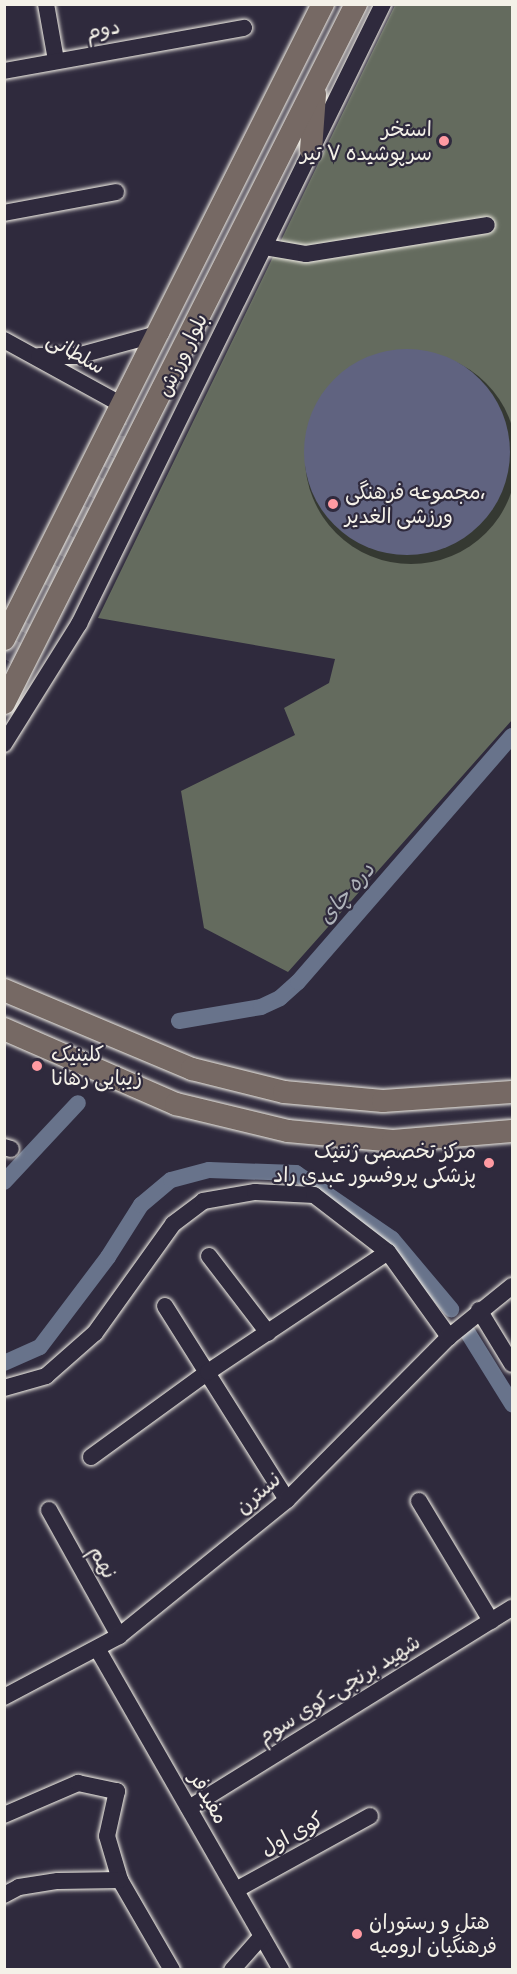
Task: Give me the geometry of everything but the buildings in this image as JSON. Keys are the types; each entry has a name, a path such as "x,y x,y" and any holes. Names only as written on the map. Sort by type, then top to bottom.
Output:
{"main road":[{"name":"بلوار ورزش","path":"4,639 161,333 323,4"},
{"name":"بلوار ورزش","path":"4,703 151,418 356,4"},
{"path":"311,150 316,81"},
{"path":"4,990 192,1069 284,1092 383,1101 513,1092"},
{"path":"4,1029 176,1104 288,1131 393,1141 513,1131"}],"street":[{"path":"46,4 56,60"},
{"path":"4,744 79,624 175,423 265,247 383,4"},
{"name":"دوم","path":"4,71 244,28"},
{"path":"4,213 116,192"},
{"path":"265,247 306,254 487,225"},
{"path":"38,356 77,356 161,333"},
{"name":"سلطانی","path":"4,340 38,356 124,406"},
{"path":"151,418 175,423"},
{"path":"4,1388 46,1376 95,1333 173,1224 203,1201 255,1192 314,1195 388,1252 449,1337"},
{"path":"91,1457 208,1372 388,1252"},
{"path":"209,1256 267,1333"},
{"name":"نسترن","path":"4,1697 98,1650 119,1636 287,1500 449,1337 479,1310 513,1286"},
{"path":"165,1306 287,1500"},
{"path":"479,1310 513,1364"},
{"path":"419,1501 491,1621"},
{"name":"نهم","path":"49,1510 119,1636"},
{"name":"شهید برنجی-کوی سوم","path":"189,1808 513,1608"},
{"name":"مفیدفر","path":"98,1650 281,1970"},
{"path":"4,1815 78,1783 117,1791 107,1836 120,1880 172,1970"},
{"name":"کوی اول","path":"236,1890 370,1816"},
{"path":"4,1896 19,1887 58,1881 120,1880"},
{"path":"232,1970 262,1936"}],"green space":[{"name":"مجموعه فرهنگی، ورزشی الغدیر","path":"395,5 512,5 512,720 288,972 204,928 181,791 295,735 284,708 329,683 335,659 98,618"}],"waterway":[{"name":"دره چای","path":"179,1021 261,1007 280,998 298,982 512,736"},
{"name":"دره چای","path":"4,1182 78,1103"},
{"path":"4,1363 40,1347 108,1257 141,1205 171,1180 209,1170 296,1173 392,1239 451,1309"},
{"path":"468,1333 512,1404"}],"tunnel":[{"path":"44,584 110,456 116,422"},
{"path":"4,659 25,621"}],"place":[{"name":"استخر سرپوشیده ۷ تیر","path":"444,141"},
{"name":"مجموعه فرهنگی، ورزشی الغدیر","path":"333,504"},
{"name":"کلینیک زیبایی رهانا","path":"37,1066"},
{"name":"مرکز تخصصی ژنتیک پزشکی پروفسور عبدی راد","path":"489,1163"},
{"name":"هتل و رستوران فرهنگیان ارومیه","path":"357,1934"}]}
